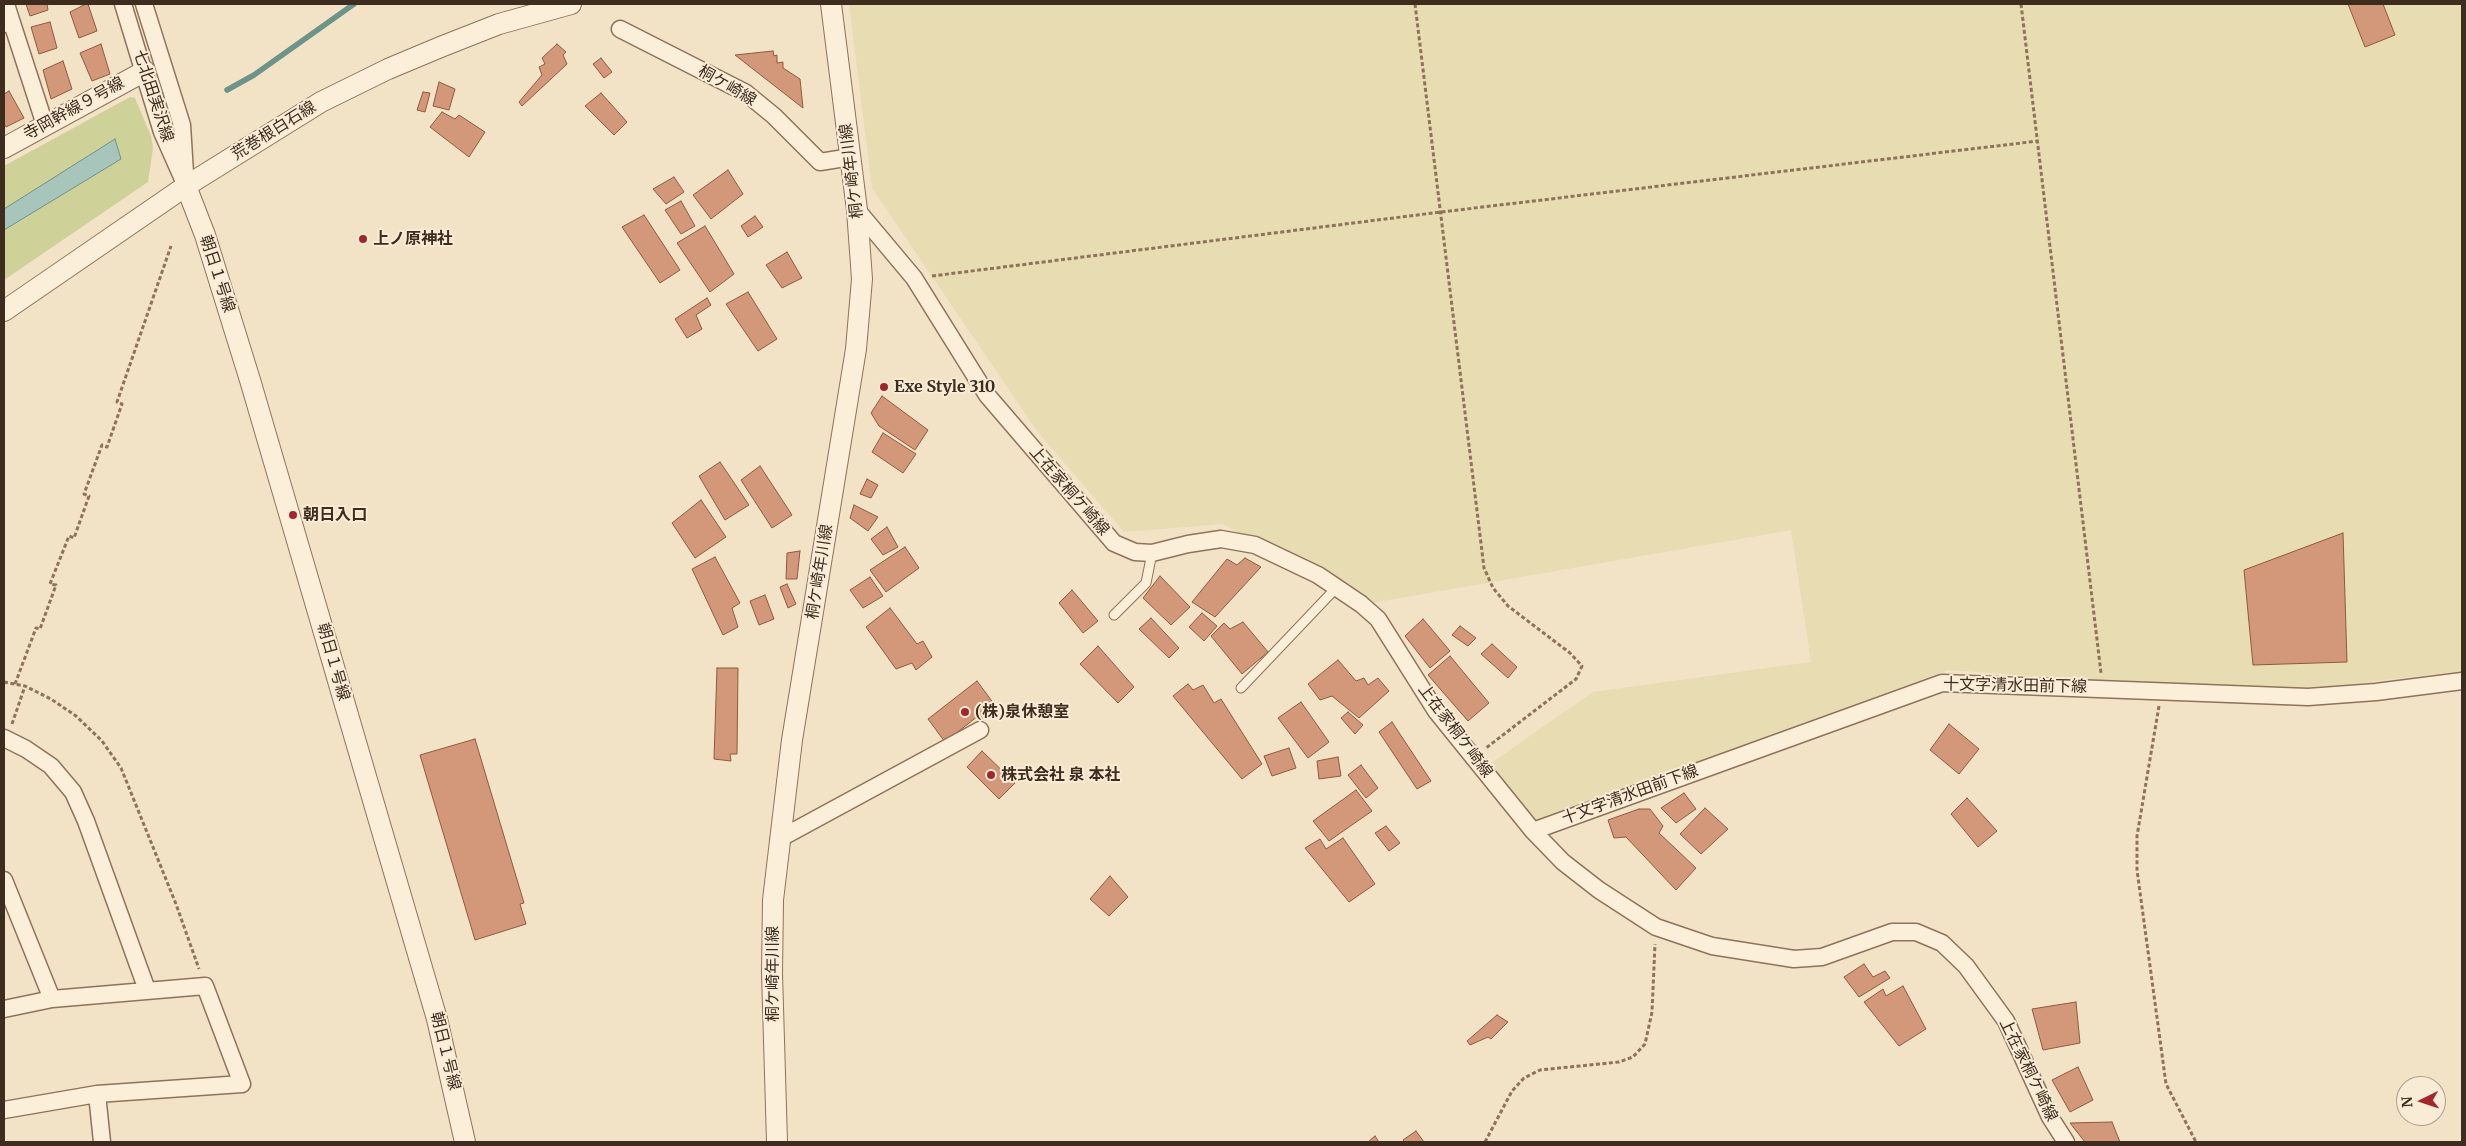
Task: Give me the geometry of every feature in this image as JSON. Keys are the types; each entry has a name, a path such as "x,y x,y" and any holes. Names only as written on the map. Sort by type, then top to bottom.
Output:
{"street":[{"path":"6,4 7,22 45,124"},
{"name":"七北田実沢線","path":"123,4 162,132 186,186"},
{"path":"144,4 182,125 186,186"},
{"name":"荒巻根白石線","path":"4,311 186,186 321,102 388,69 499,24 571,4"},
{"name":"桐ケ崎年川線","path":"777,1142 772,974 773,900 779,839 792,740 856,349 862,279 857,210 831,4"},
{"name":"桐ケ崎線","path":"620,29 746,94 774,116 820,162 851,157"},
{"name":"寺岡幹線９号線","path":"4,148 144,71"},
{"name":"朝日１号線","path":"186,186 205,235 250,380 437,1018 465,1142"},
{"name":"上在家桐ケ崎線","path":"857,210 914,278 987,395 1114,543 1135,552 1152,553 1188,544 1221,539 1255,545 1318,575 1361,604 1378,619 1436,711 1533,831 1563,862 1599,890 1656,928 1712,946 1794,959 1822,957 1892,932 1916,932 1942,942 1966,966 2006,1021 2050,1117 2066,1142"},
{"name":"十文字清水田前下線","path":"1533,831 1942,683 2308,697 2376,692 2462,681"},
{"path":"779,839 980,730"},
{"path":"6,738 51,766 73,792 90,830 147,990"},
{"path":"4,880 52,999"},
{"path":"4,1009 52,999 205,986 242,1084 97,1094 4,1110"},
{"path":"97,1094 102,1142"}],"lane":[{"path":"1114,615 1146,583 1152,553"},
{"path":"1242,688 1337,587"}],"path":[{"path":"1415,4 1484,568 1493,588 1508,606 1570,653 1582,666 1576,679 1474,758"},
{"path":"2021,4 2102,688"},
{"path":"914,278 1441,212 2038,141"},
{"path":"15,684 36,628 40,628 56,585 50,584 69,536 74,538 89,496 84,494 102,445 107,447 122,404 117,402 171,246"},
{"path":"4,682 25,686 51,698 76,716 102,741 121,768 176,904 205,986"},
{"path":"6,738 25,686"},
{"path":"2162,691 2137,836 2137,870 2166,1084 2196,1142"},
{"path":"1485,1142 1512,1091 1524,1078 1540,1070 1619,1062 1633,1058 1645,1044 1652,1012 1656,928"}],"shaded area":[{"path":"849,4 2462,4 2462,671 2272,693 1948,670 1530,822 1484,768 1593,692 1811,662 1791,530 1366,604 1223,524 1124,532 1037,431 872,188"}],"green space":[{"path":"130,97 135,98 151,136 153,148 148,182 4,280 4,166"}],"water":[{"path":"115,139 121,159 4,230 4,209"}],"building":[{"path":"26,4 47,4 48,10 30,16"},
{"path":"88,4 97,31 79,38 70,12"},
{"path":"2348,4 2383,4 2395,35 2365,47"},
{"path":"50,22 57,48 39,54 31,27"},
{"path":"101,44 110,74 92,81 80,53"},
{"path":"557,44 566,52 563,55 567,64 522,106 519,102 542,75 539,67 545,64 542,58"},
{"path":"773,51 774,56 777,55 777,63 783,62 783,68 800,79 803,108 735,55"},
{"path":"601,58 612,72 604,78 593,64"},
{"path":"63,61 72,89 51,99 43,70"},
{"path":"439,82 455,89 449,110 433,106"},
{"path":"9,91 24,118 6,127 4,124 4,94"},
{"path":"423,92 430,93 425,112 417,110"},
{"path":"601,93 627,122 614,135 585,106"},
{"path":"442,112 455,119 459,115 485,132 469,157 430,127"},
{"path":"728,170 743,194 711,219 693,195"},
{"path":"674,177 684,192 666,204 653,189"},
{"path":"681,201 695,226 681,234 665,210"},
{"path":"644,215 680,270 660,283 622,227"},
{"path":"755,216 763,227 748,237 741,226"},
{"path":"705,226 734,274 710,292 677,243"},
{"path":"787,252 802,278 782,288 766,265"},
{"path":"748,292 777,339 758,351 726,304"},
{"path":"707,298 711,305 696,315 702,329 687,338 675,319"},
{"path":"882,396 928,430 915,450 879,426 871,413"},
{"path":"883,433 916,454 903,473 872,452"},
{"path":"720,462 749,505 725,520 699,476"},
{"path":"760,466 792,515 772,528 741,480"},
{"path":"867,479 878,485 871,498 860,494"},
{"path":"701,500 726,537 695,558 672,523"},
{"path":"854,505 878,517 868,531 850,518"},
{"path":"887,527 898,547 883,555 871,539"},
{"path":"2343,533 2347,662 2253,665 2244,570"},
{"path":"905,547 919,568 886,592 870,570"},
{"path":"800,551 797,579 786,579 787,553"},
{"path":"715,557 740,603 732,608 738,627 723,635 692,569"},
{"path":"1245,558 1261,567 1215,617 1192,602 1227,559 1237,565"},
{"path":"1160,576 1190,607 1171,625 1143,598"},
{"path":"870,577 883,596 863,608 850,590"},
{"path":"787,584 796,604 788,608 780,587"},
{"path":"1072,590 1098,621 1083,633 1059,603"},
{"path":"765,595 774,619 759,625 750,601"},
{"path":"890,608 917,644 923,641 932,657 916,670 912,663 896,669 866,627"},
{"path":"1202,613 1217,626 1204,641 1189,627"},
{"path":"1151,618 1179,648 1169,658 1139,629"},
{"path":"1423,619 1450,651 1430,668 1405,636"},
{"path":"1243,622 1268,652 1242,674 1211,636 1224,623 1230,629"},
{"path":"1460,626 1476,638 1468,646 1452,635"},
{"path":"1492,644 1517,667 1508,678 1481,654"},
{"path":"1098,646 1134,687 1118,703 1080,664"},
{"path":"1450,656 1489,703 1468,721 1428,675"},
{"path":"1338,660 1356,681 1364,678 1368,685 1378,678 1389,691 1359,718 1332,696 1320,700 1308,684"},
{"path":"717,668 738,668 737,754 730,754 731,761 714,759"},
{"name":"(株)泉休憩室","path":"977,681 997,708 982,719 978,716 945,742 928,719"},
{"path":"1188,684 1193,690 1203,685 1214,703 1221,699 1262,764 1242,779 1173,696"},
{"path":"1301,702 1329,742 1308,758 1278,718"},
{"path":"1348,712 1363,725 1355,734 1341,718"},
{"path":"1392,722 1431,781 1417,789 1379,732"},
{"path":"1949,724 1979,749 1959,774 1930,750"},
{"path":"475,739 524,903 520,904 526,924 475,940 420,755"},
{"path":"1289,748 1296,768 1272,776 1264,756"},
{"name":"株式会社 泉 本社","path":"982,751 1015,783 999,799 967,767"},
{"path":"1338,757 1341,776 1319,779 1317,761"},
{"path":"1361,765 1378,788 1366,798 1348,775"},
{"path":"1356,790 1372,811 1329,841 1313,821"},
{"path":"1684,793 1696,809 1676,823 1661,808"},
{"path":"1967,798 1997,831 1978,847 1951,814"},
{"path":"1705,808 1728,829 1701,854 1680,834"},
{"path":"1639,809 1650,809 1663,826 1659,833 1696,868 1676,890 1626,837 1614,838 1608,820"},
{"path":"1386,826 1400,843 1389,851 1375,833"},
{"path":"1343,838 1375,884 1349,902 1305,848 1320,839 1326,849"},
{"path":"1110,876 1128,897 1109,916 1090,899"},
{"path":"1864,964 1873,977 1885,971 1890,978 1859,997 1844,977"},
{"path":"1903,986 1926,1029 1899,1046 1864,1002 1883,989 1886,996"},
{"path":"2076,1002 2080,1043 2043,1050 2032,1009"},
{"path":"1497,1015 1508,1022 1491,1039 1488,1037 1470,1045 1467,1041"},
{"path":"2078,1067 2093,1100 2070,1112 2052,1080"},
{"path":"2112,1122 2120,1142 2085,1142 2070,1123"},
{"path":"1416,1131 1424,1142 1405,1142 1403,1140"},
{"path":"1375,1136 1379,1142 1368,1142"}],"waterway":[{"path":"227,90 254,75 354,4"}],"place":[{"name":"上ノ原神社","path":"363,239"},
{"name":"Exe Style 310","path":"884,387"},
{"name":"朝日入口","path":"293,515"},
{"name":"(株)泉休憩室","path":"965,712"},
{"name":"株式会社 泉 本社","path":"991,775"}]}
